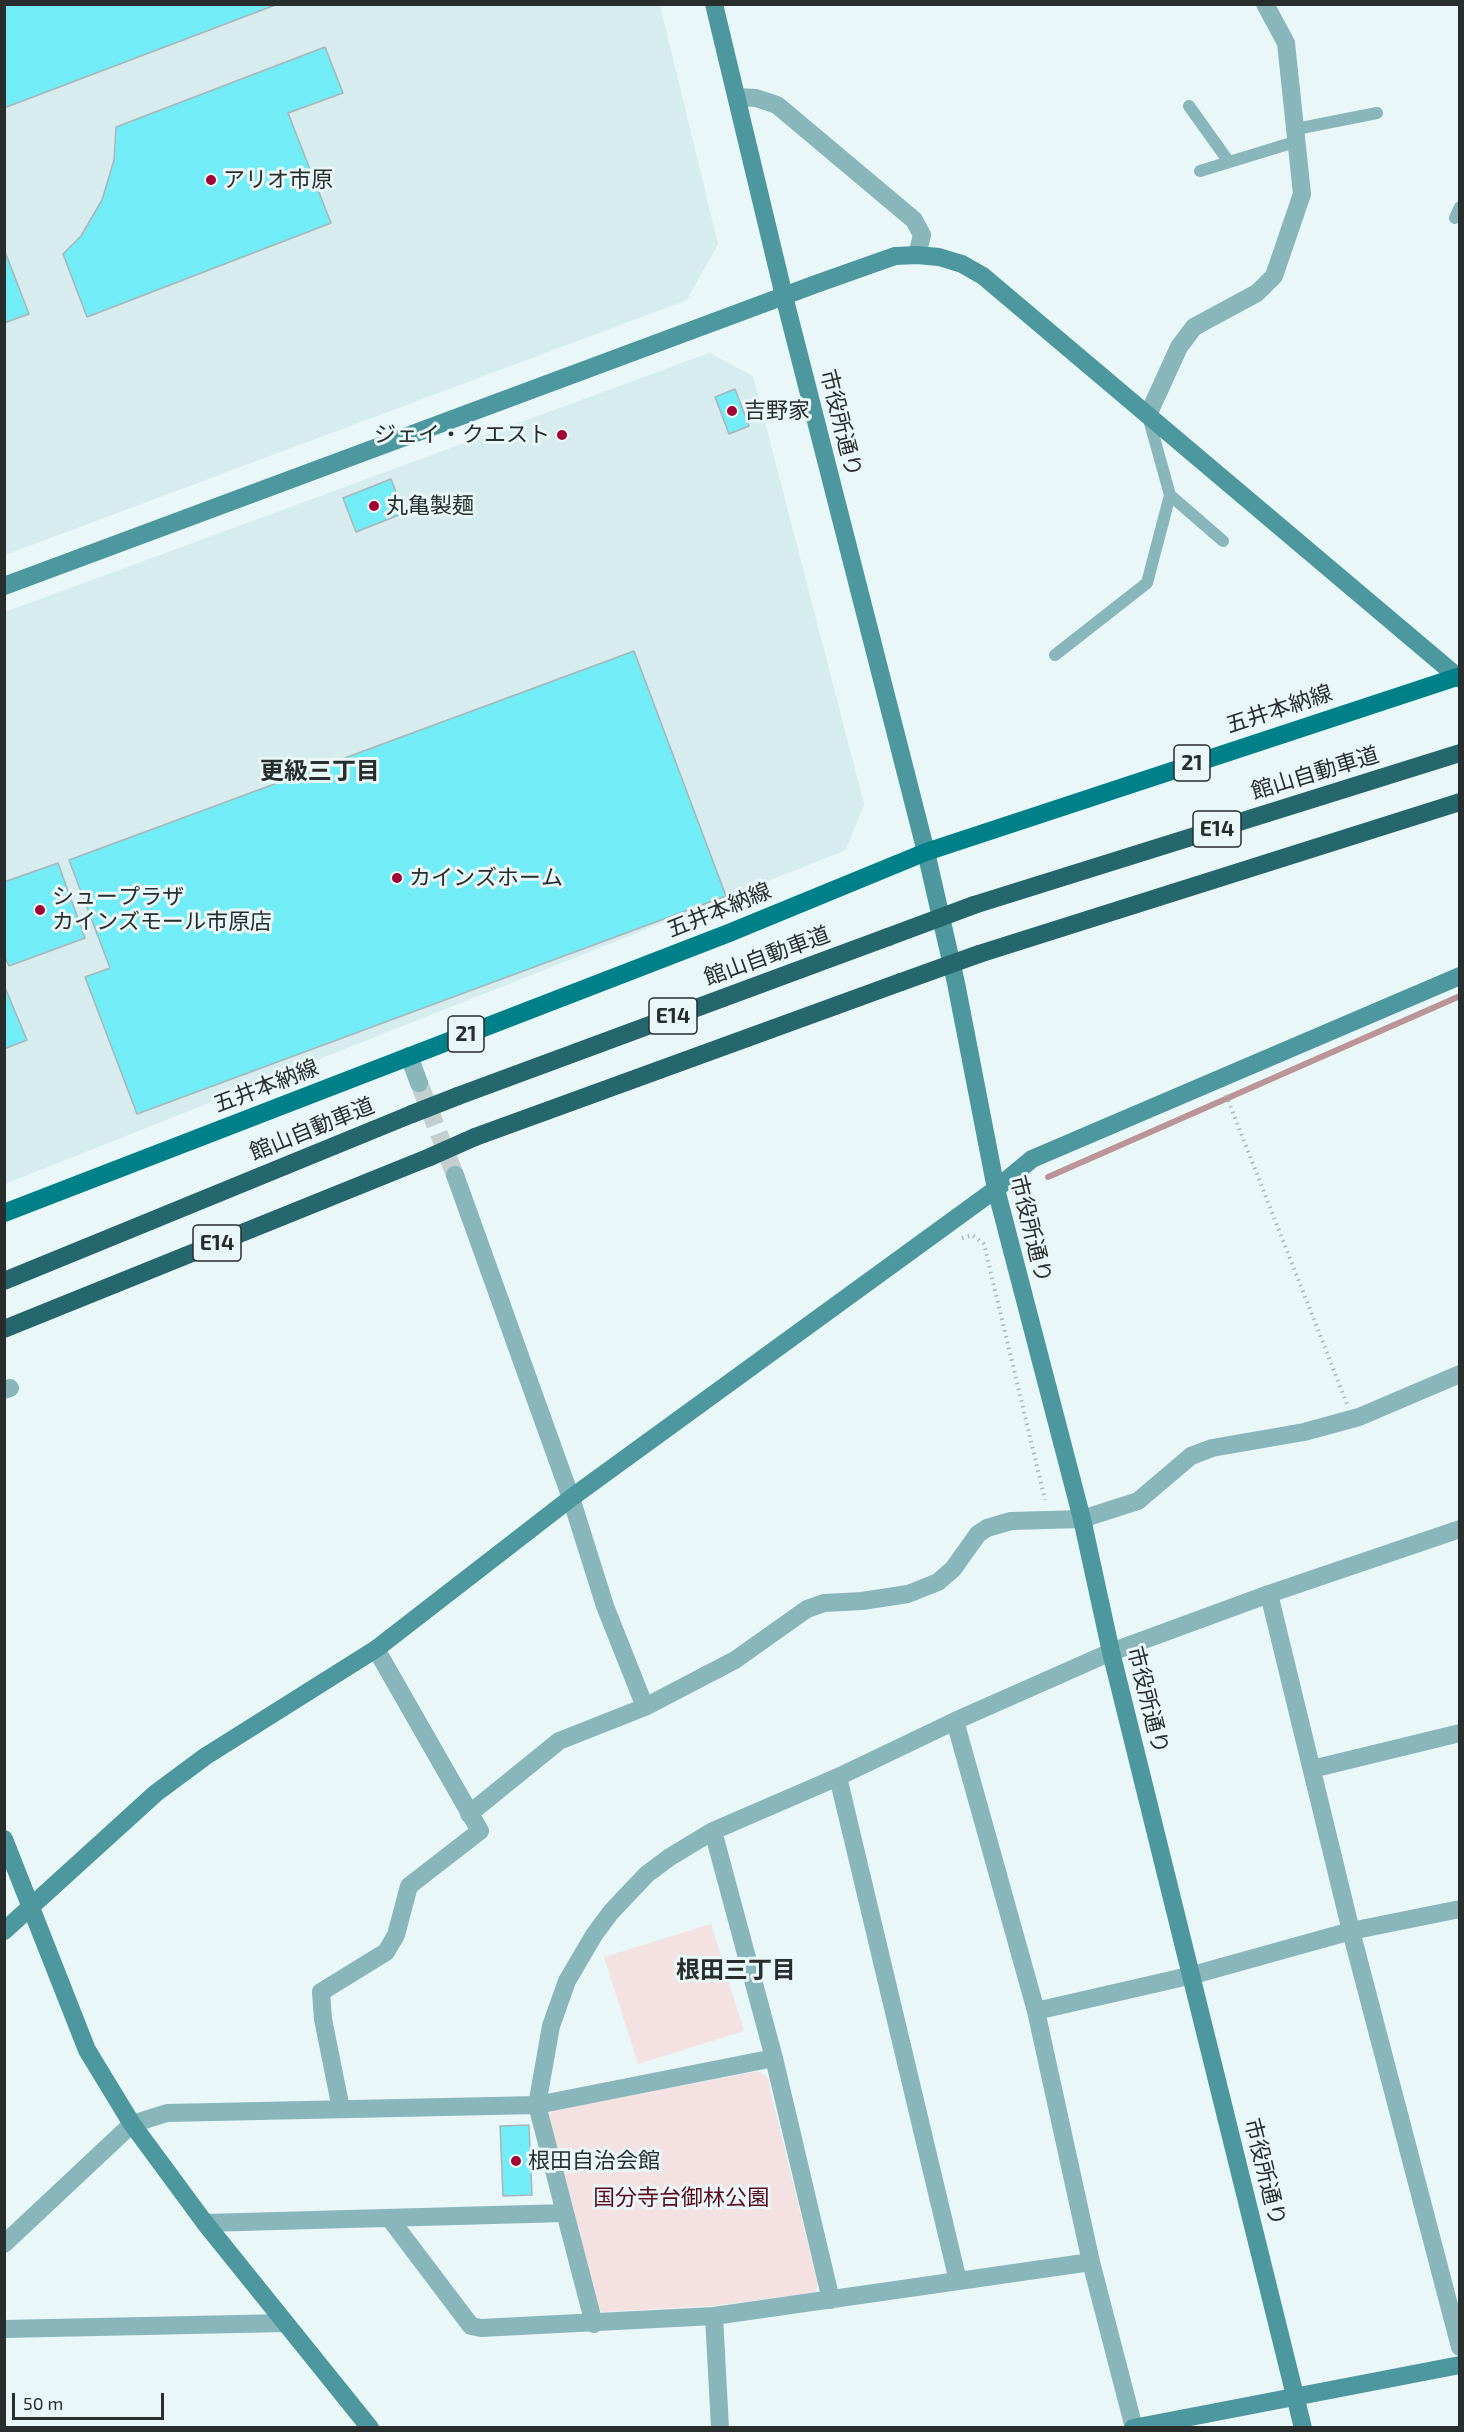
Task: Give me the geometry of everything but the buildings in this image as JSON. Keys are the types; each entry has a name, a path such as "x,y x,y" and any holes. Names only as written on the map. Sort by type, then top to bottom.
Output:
{"highway":[{"name":"館山自動車道","path":"4,1281 458,1096 974,905 1460,753"},
{"name":"E14","path":"4,1329 475,1137 901,982 979,954 1460,802"}],"main road":[{"name":"五井本納線","path":"4,1213 729,933 926,852 1459,677"}],"street":[{"name":"市役所通り","path":"714,4 784,296 926,852 956,983 996,1189 1082,1519 1111,1652 1193,1975 1303,2427"},
{"path":"1148,415 1179,347 1194,327 1257,293 1274,276 1302,194 1286,43 1265,4"},
{"path":"737,97 756,98 777,105 914,220 922,235 917,255"},
{"path":"4,586 784,296 895,256 917,255 939,257 962,264 983,276 1459,677"},
{"path":"4,1931 156,1793 206,1756 376,1649 571,1498 996,1189 1032,1159 1460,976"},
{"path":"409,1056 419,1083"},
{"path":"455,1175 571,1498 605,1606 645,1707"},
{"path":"470,1814 559,1741 645,1707 735,1660 807,1609 824,1603 862,1601 908,1594 939,1582 953,1569 978,1534 987,1528 1011,1521 1082,1519 1138,1501 1191,1456 1212,1448 1304,1432 1353,1418 1460,1374"},
{"path":"594,2324 537,2105 546,2052 558,2004 567,1982 594,1935 621,1900 647,1874 712,1831 838,1777 955,1721 1111,1652 1269,1594 1460,1529"},
{"path":"1269,1594 1351,1931 1460,2347"},
{"path":"341,2109 323,2019 321,1992 386,1952 396,1935 410,1886 480,1831 376,1649"},
{"path":"955,1721 1036,2012 1091,2262 1134,2427 1460,2365"},
{"path":"1312,1769 1460,1733"},
{"path":"838,1777 958,2281"},
{"path":"712,1831 774,2058 831,2300"},
{"path":"4,1839 87,2050 132,2124 205,2223 370,2427"},
{"path":"1036,2012 1193,1975 1351,1931 1460,1909"},
{"path":"4,2244 132,2124 167,2113 537,2105 774,2058"},
{"path":"205,2223 566,2213"},
{"path":"390,2219 471,2326 481,2328 594,2324 714,2316 1091,2262"},
{"path":"714,2316 720,2427"},
{"path":"4,2329 285,2323"}],"lane":[{"path":"1189,106 1228,162"},
{"path":"1200,171 1297,135 1377,113"},
{"path":"1055,655 1147,582 1170,495 1148,415"},
{"path":"1170,495 1223,541"}],"path":[{"path":"1220,1079 1353,1418"},
{"path":"954,1244 972,1235 984,1244 1045,1500"}],"shaded area":[{"path":"5,5 660,5 718,244 687,300 5,555"},
{"path":"709,353 753,376 864,804 846,850 5,1184 5,612"}],"green space":[{"path":"711,1924 744,2031 638,2064 604,1957"},
{"name":"国分寺台御林公園","path":"758,2071 767,2077 818,2285 815,2293 712,2306 603,2312 595,2307 548,2118 553,2110"}],"waterway":[{"path":"1048,1177 1460,996"}],"tunnel":[{"path":"419,1083 455,1175"}],"place":[{"name":"アリオ市原","path":"211,180"},
{"name":"吉野家","path":"732,411"},
{"name":"ジェイ・クエスト","path":"562,435"},
{"name":"丸亀製麺","path":"374,506"},
{"name":"カインズホーム","path":"397,878"},
{"name":"シュープラザ カインズモール市原店","path":"40,910"},
{"name":"根田自治会館","path":"516,2161"}],"district":[{"name":"更級三丁目","path":"320,771"},
{"name":"根田三丁目","path":"736,1970"}]}
